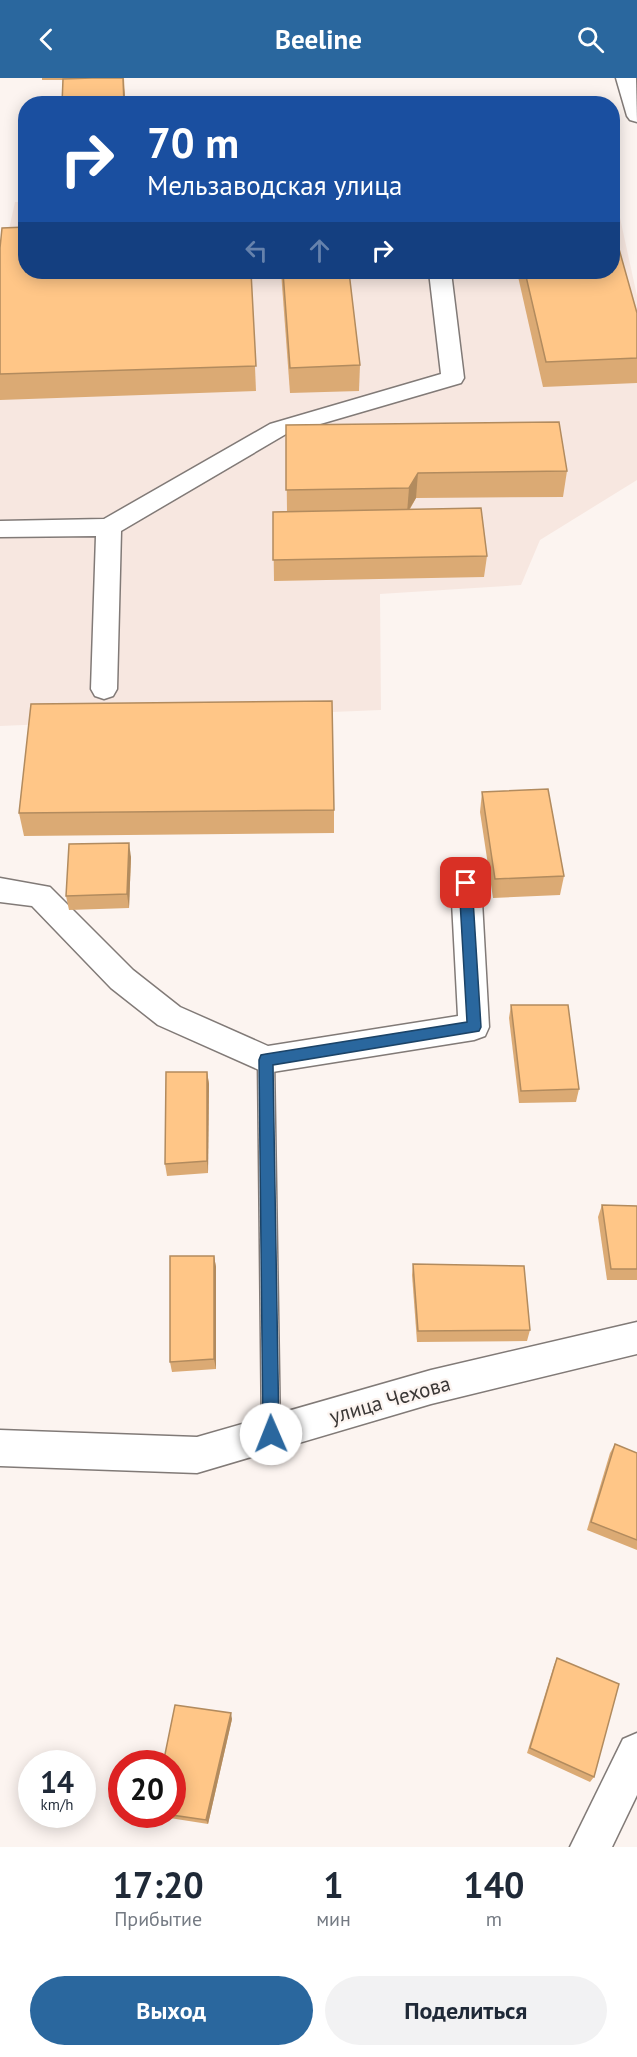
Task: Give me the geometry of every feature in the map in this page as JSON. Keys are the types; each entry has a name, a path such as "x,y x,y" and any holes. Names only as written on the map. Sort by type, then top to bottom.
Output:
{"street":[{"path":"627,78 637,116"},
{"path":"0,529 109,527 278,429 453,378 441,279"},
{"path":"104,689 109,527"},
{"path":"0,890 40,895 122,979 169,1016 266,1060 474,1027 466,883"},
{"name":"улица Чехова","path":"0,1448 197,1455 431,1387 637,1338"},
{"path":"590,1847 637,1753"}],"lane":[{"path":"266,1060 271,1434"}],"shaded area":[{"path":"15,202 18,202 18,279 620,279 620,218 637,296 637,480 540,540 521,585 380,594 381,710 0,726 0,270"}],"building":[{"path":"123,78 124,96 62,96 63,79"},
{"path":"18,227 18,279 251,279 256,366 0,374 2,228"},
{"path":"620,252 637,313 637,358 546,362 527,279 620,279"},
{"path":"284,279 350,279 360,365 290,368"},
{"path":"559,422 567,471 418,473 409,488 286,490 286,425"},
{"path":"481,508 487,556 273,560 273,512"},
{"path":"332,701 334,810 19,813 31,704"},
{"path":"548,789 564,876 495,879 482,792"},
{"path":"129,843 127,894 66,896 69,844"},
{"path":"511,1005 568,1005 579,1089 521,1091"},
{"path":"166,1072 207,1072 207,1161 165,1164"},
{"path":"602,1205 637,1206 637,1269 611,1269"},
{"path":"170,1256 214,1256 214,1359 170,1362"},
{"path":"413,1264 524,1266 530,1330 418,1331"},
{"path":"615,1444 637,1453 637,1540 591,1522"},
{"path":"557,1658 619,1684 594,1777 530,1748"},
{"path":"175,1705 231,1713 206,1820 186,1817 186,1750 166,1750"}],"route":[{"path":"271,1434 266,1060 474,1027 466,883"}]}
